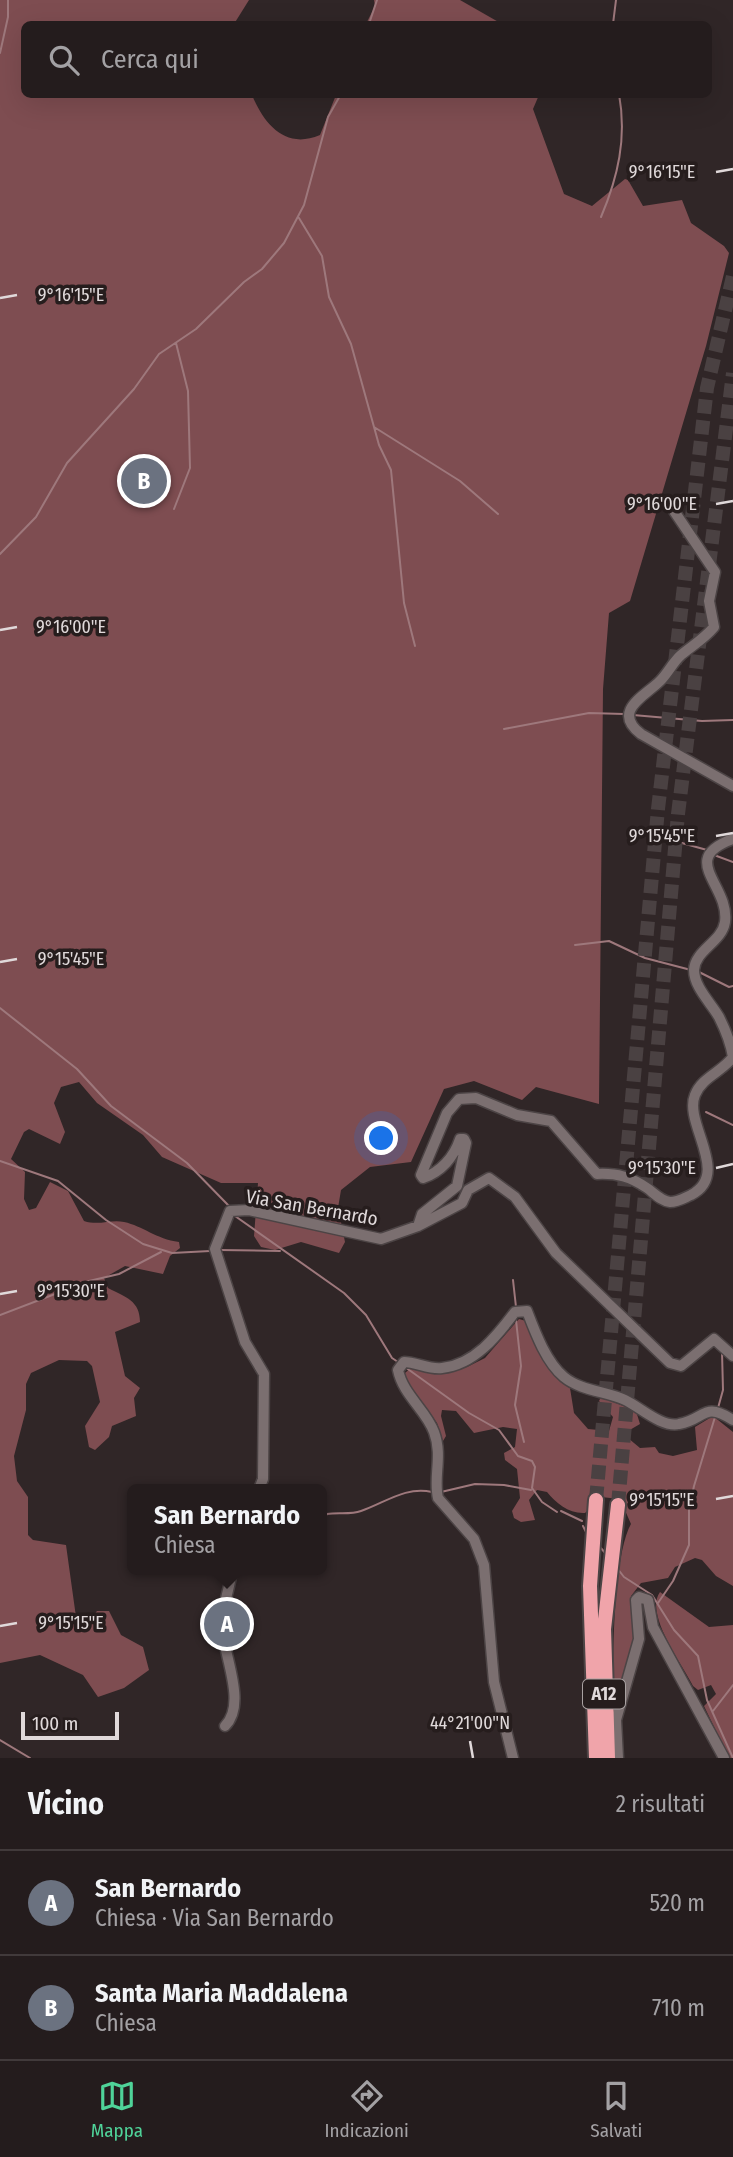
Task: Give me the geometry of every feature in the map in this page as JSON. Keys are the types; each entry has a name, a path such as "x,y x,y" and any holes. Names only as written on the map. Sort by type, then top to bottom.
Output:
{"highway":[{"name":"A12","path":"596,1500 590,1586 598,1632 608,1758"},
{"name":"A12","path":"596,1758 598,1632 618,1505"}],"street":[{"path":"673,508 715,572 709,601 714,626 704,640 680,656 658,683 644,692 632,705 629,718 633,728 641,734 733,786"},
{"path":"418,1226 422,1214 457,1186 467,1143 464,1139 460,1139 455,1154 432,1175 423,1178 421,1175 447,1113 459,1099 475,1098 516,1115 551,1121 597,1174 616,1173 632,1179 662,1200 679,1201 695,1193 702,1185 707,1154 692,1109 694,1095 702,1084 724,1069 733,1057 718,1016 698,983 694,970 698,960 722,935 725,920 721,894 707,871 706,860 712,850 733,839"},
{"name":"Via San Bernardo","path":"261,1484 264,1374 245,1342 215,1249 233,1211 282,1217 381,1239 418,1226 462,1203 468,1190 489,1178 515,1197 556,1253 670,1363 681,1366 714,1339 733,1356"},
{"path":"513,1758 495,1682 485,1565 474,1539 438,1498 436,1489 440,1468 435,1434 400,1378 402,1365 444,1368 485,1348 515,1312 527,1311 552,1364 565,1378 622,1399 664,1422 678,1425 707,1410 718,1411 733,1420"},
{"path":"225,1727 232,1713 235,1688 222,1631 231,1575"},
{"path":"618,1758 616,1720 637,1654 640,1617 636,1600 639,1597 648,1600 653,1628 724,1758"}],"shaded area":[{"path":"0,0 249,0 236,21 21,21 21,98 253,98 263,116 277,132 286,137 308,139 320,135 335,98 538,98 533,109 564,194 592,206 625,179 628,180 643,206 682,200 691,223 724,246 729,253 706,346 630,601 609,613 603,689 599,1104 536,1087 522,1100 474,1081 444,1089 411,1162 370,1167 341,1190 338,1208 345,1242 339,1253 301,1242 275,1250 261,1247 254,1236 258,1183 221,1183 162,1157 143,1135 97,1103 79,1082 61,1087 54,1103 65,1132 60,1144 29,1129 24,1132 11,1159 25,1172 24,1199 29,1210 36,1208 50,1182 68,1191 84,1221 119,1221 131,1224 179,1242 180,1248 170,1256 163,1274 125,1266 104,1278 108,1288 131,1301 138,1309 140,1322 115,1332 125,1376 140,1388 134,1398 136,1416 112,1426 109,1437 95,1450 89,1447 85,1426 100,1402 92,1366 87,1361 59,1360 31,1373 26,1384 26,1410 14,1456 17,1481 28,1497 28,1535 33,1540 66,1545 76,1617 88,1622 97,1611 109,1611 121,1635 143,1647 149,1670 124,1688 98,1697 83,1675 40,1655 0,1663"},
{"path":"374,0 460,0 497,21 368,21 375,6"},
{"path":"519,1319 526,1321 549,1365 570,1388 574,1413 588,1429 609,1431 613,1417 599,1401 601,1397 636,1411 640,1424 628,1431 628,1438 640,1448 655,1447 659,1453 673,1456 697,1450 695,1427 713,1416 733,1432 733,1586 716,1576 702,1560 695,1558 675,1567 668,1578 641,1583 631,1596 634,1643 614,1703 617,1584 620,1560 631,1524 620,1499 601,1497 585,1513 579,1513 563,1507 547,1492 537,1490 529,1500 535,1520 521,1522 514,1518 512,1511 520,1498 517,1469 505,1460 504,1453 515,1447 517,1429 503,1427 474,1433 456,1411 442,1410 446,1436 443,1441 437,1423 406,1380 405,1373 412,1367 436,1373 467,1367 485,1358"},
{"path":"660,1592 709,1627 733,1625 733,1758 729,1758 704,1706 716,1694 711,1685 698,1690 693,1686 666,1639 657,1613 656,1601"}],"waterway":[{"path":"0,53 8,17 8,0"},
{"path":"370,21 377,0"},
{"path":"613,21 616,0"},
{"path":"0,554 36,517 67,463 134,389 159,354 196,329 244,282 262,269 284,243 304,205 328,117 339,98"},
{"path":"601,217 619,157 622,126 620,98"},
{"path":"299,218 322,256 329,297 351,344 379,445 391,470 404,603 415,646"},
{"path":"174,509 190,468 188,391 176,343"},
{"path":"374,427 460,481 498,514"},
{"path":"504,729 589,713 624,714"},
{"path":"633,715 702,721 733,720"},
{"path":"664,838 707,850"},
{"path":"714,855 733,862"},
{"path":"575,945 609,941 645,958 691,970"},
{"path":"699,972 729,987 733,986"},
{"path":"0,1008 77,1069 111,1106 187,1163 229,1206"},
{"path":"706,1112 733,1125"},
{"path":"0,1161 58,1181 106,1220 143,1244 172,1253 210,1251"},
{"path":"235,1216 344,1293 366,1315 392,1358 398,1362"},
{"path":"219,1250 280,1251"},
{"path":"0,1315 89,1281 119,1274 161,1252"},
{"path":"513,1280 516,1307"},
{"path":"516,1320 521,1366 515,1405 524,1442"},
{"path":"718,1408 723,1390 722,1352"},
{"path":"405,1367 469,1413 499,1430 518,1456 532,1461 535,1467 532,1488 542,1502 557,1512"},
{"path":"658,1603 673,1581 689,1545 689,1510 715,1417"},
{"path":"441,1492 475,1484 531,1490"},
{"path":"327,1514 357,1512 413,1491 432,1492"},
{"path":"561,1511 582,1521"},
{"path":"583,1526 586,1532"},
{"path":"599,1546 607,1555"},
{"path":"617,1568 624,1577 652,1595 674,1630 698,1656 707,1700 733,1758"},
{"path":"713,1711 733,1685"},
{"path":"0,1740 30,1758"}],"tunnel":[{"path":"596,1500 658,809 707,388 733,276"},
{"path":"618,1505 678,814 733,373"}],"place":[{"name":"Santa Maria Maddalena","path":"144,481"},
{"name":"San Bernardo","path":"227,1624"}]}
